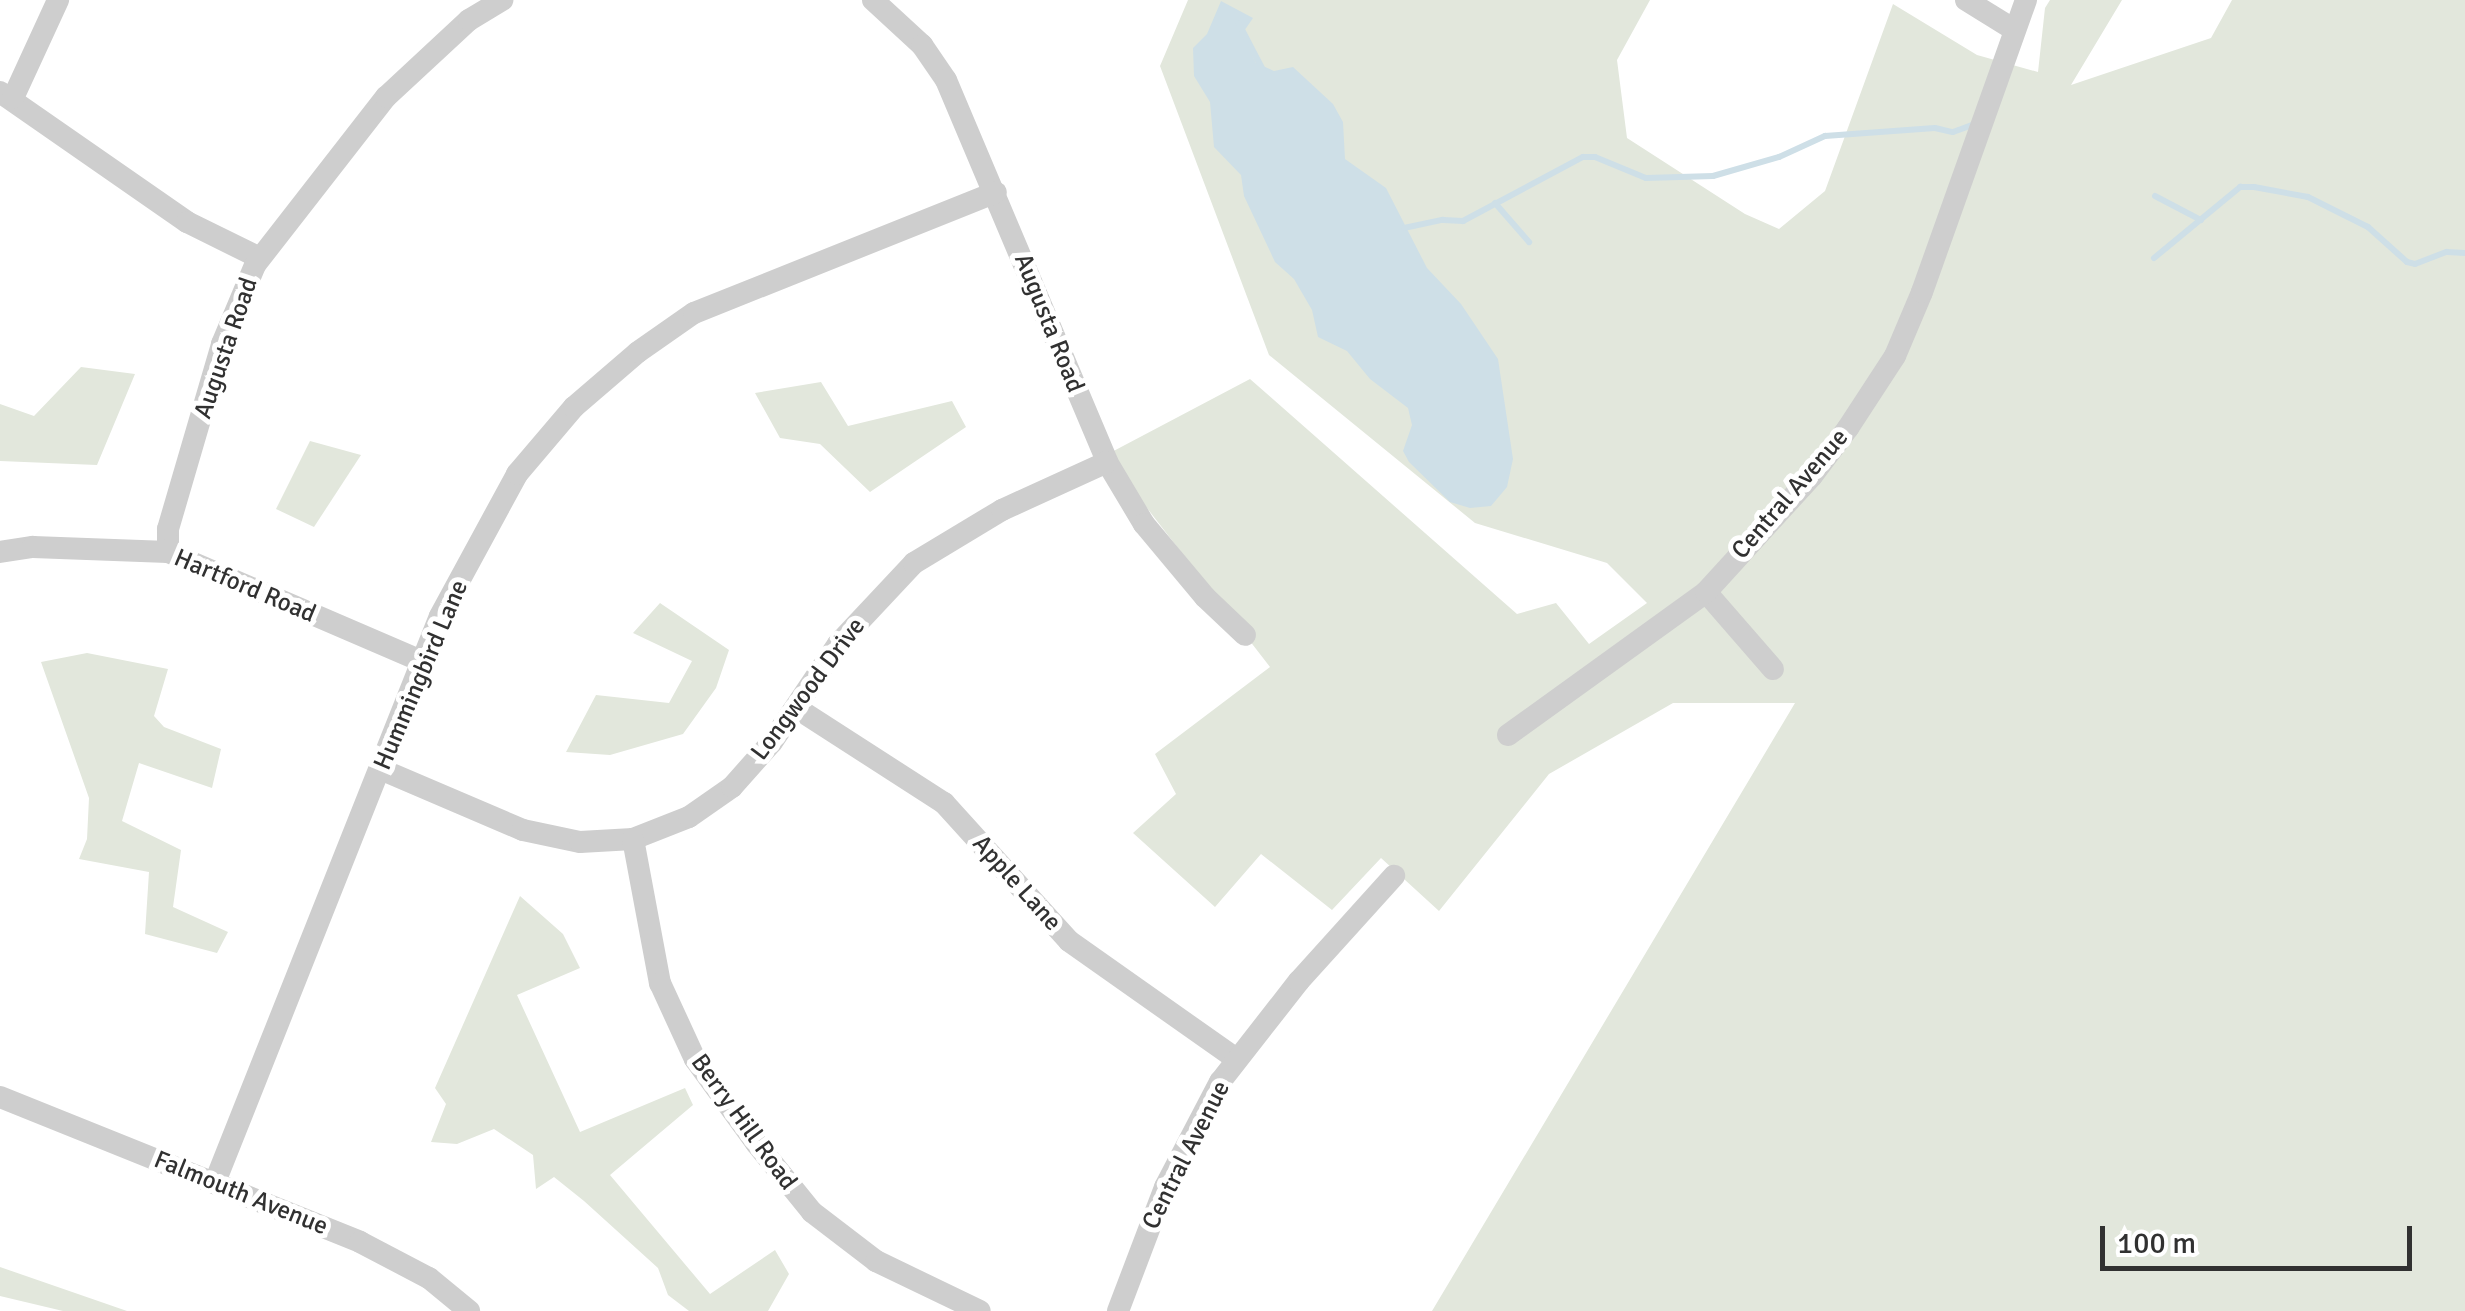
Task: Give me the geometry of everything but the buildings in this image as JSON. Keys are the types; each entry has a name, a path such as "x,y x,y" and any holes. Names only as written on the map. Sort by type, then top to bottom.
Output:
{"street":[{"path":"58,0 6,95 187,222 260,258"},
{"name":"Augusta Road","path":"168,552 168,529 222,344 260,258 386,98 469,20 502,0"},
{"name":"Augusta Road","path":"873,0 922,46 946,80 1107,462 1144,524 1205,597 1245,635"},
{"path":"1966,0 2013,30"},
{"name":"Central Avenue","path":"1508,736 1706,592 1812,476 1895,356 2026,0"},
{"name":"Hummingbird Lane","path":"215,1182 440,616 518,474 574,407 638,352 694,313 996,192"},
{"name":"Longwood Drive","path":"380,768 523,830 580,842 633,839 689,817 732,788 798,709 838,644 914,563 1002,510 1107,462"},
{"name":"Hartford Road","path":"0,552 34,547 168,552 423,662"},
{"path":"1706,592 1773,669"},
{"name":"Apple Lane","path":"798,709 944,804 1069,941 1236,1060"},
{"name":"Berry Hill Road","path":"633,839 660,983 696,1060 756,1143 812,1212 876,1262 980,1311"},
{"name":"Central Avenue","path":"1118,1311 1166,1187 1202,1114 1236,1060 1394,876"},
{"name":"Falmouth Avenue","path":"0,1098 360,1242 429,1278 470,1311"}],"shaded area":[{"path":"1188,0 1650,0 1617,60 1627,138 1745,214 1779,229 1825,191 1893,4 1977,55 2038,72 2045,8 2050,0 2122,0 2071,85 2211,38 2232,0 2465,0 2465,1311 1432,1311 1795,703 1673,703 1549,774 1439,911 1381,858 1332,910 1261,854 1215,907 1133,833 1176,794 1155,754 1270,667 1106,455 1250,379 1517,614 1556,603 1589,644 1647,603 1607,563 1475,523 1269,355 1160,66"},
{"path":"1221,1 1253,18 1242,34 1256,63 1274,71 1293,67 1333,104 1343,122 1345,159 1386,188 1427,268 1461,304 1498,359 1513,459 1507,487 1491,506 1470,508 1450,502 1409,462 1403,451 1412,425 1408,408 1370,379 1347,351 1318,337 1312,310 1294,279 1275,262 1244,196 1241,175 1214,147 1210,102 1194,76 1193,48 1207,34"},
{"path":"81,367 135,374 97,465 0,461 0,404 34,416"},
{"path":"821,382 848,426 952,401 966,427 870,492 820,444 780,438 755,393"},
{"path":"310,441 361,455 314,527 276,509"},
{"path":"660,603 729,650 716,688 683,734 610,755 566,752 596,695 669,703 692,661 633,633"},
{"path":"87,653 168,669 154,716 164,727 221,749 212,788 139,763 122,821 181,850 173,907 228,932 217,953 145,934 149,872 79,859 87,839 89,798 41,662"},
{"path":"520,896 563,934 580,968 517,995 580,1132 685,1088 693,1105 610,1175 710,1294 775,1250 789,1274 768,1311 689,1311 668,1295 658,1268 554,1177 536,1189 533,1155 494,1129 457,1144 431,1142 446,1104 435,1088"},
{"path":"0,1267 127,1311 63,1311 0,1296"}],"waterway":[{"path":"1239,24 1263,70"},
{"path":"1404,228 1443,220 1463,221 1583,157 1595,157 1646,178 1713,176 1779,157 1825,136 1935,128 1953,132 1975,124"},
{"path":"2154,258 2240,187 2308,197 2368,227 2407,262 2415,264 2447,252 2465,253"},
{"path":"2155,196 2201,220"},
{"path":"1495,203 1529,242"}]}
